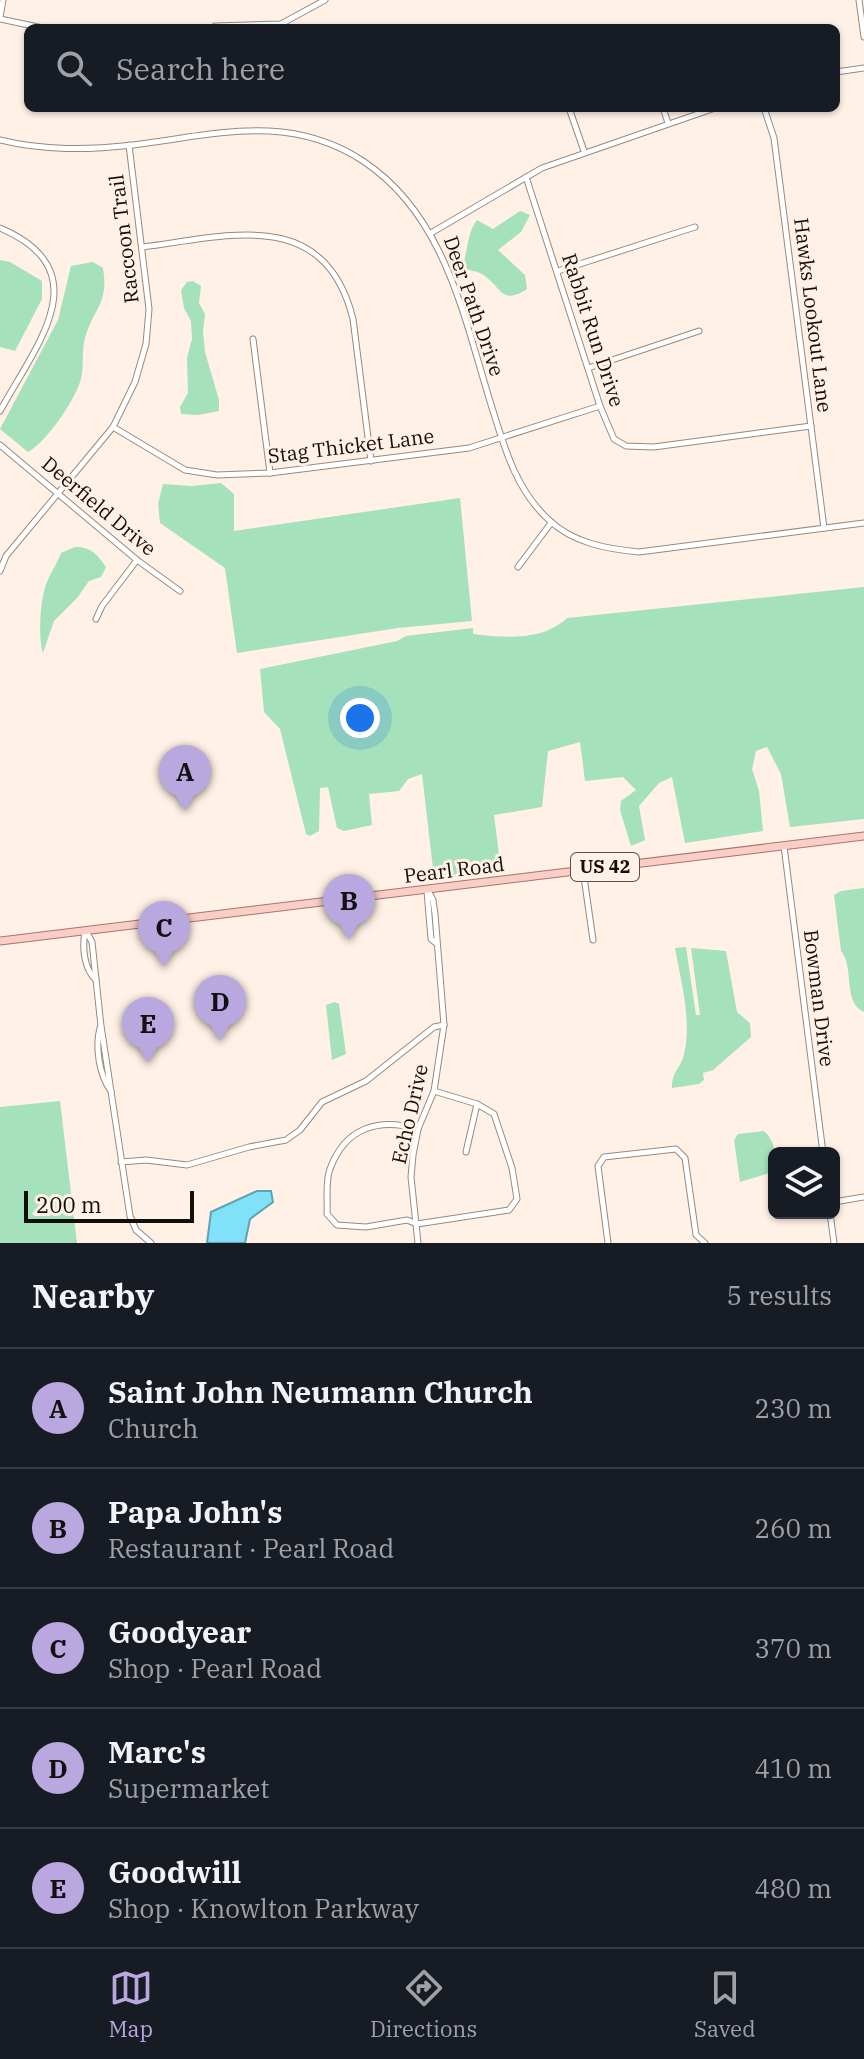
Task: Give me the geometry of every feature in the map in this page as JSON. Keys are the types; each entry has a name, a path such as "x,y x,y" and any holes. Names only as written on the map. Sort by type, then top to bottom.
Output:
{"main road":[{"name":"Pearl Road","path":"0,941 864,836"}],"street":[{"path":"3,0 0,18 26,24"},
{"path":"281,24 325,0"},
{"path":"859,0 864,37"},
{"path":"840,71 864,68"},
{"path":"570,112 584,151"},
{"path":"664,112 668,123"},
{"path":"431,233 542,168 702,112"},
{"name":"Hawks Lookout Lane","path":"765,112 774,138 824,528"},
{"name":"Deer Path Drive","path":"0,140 23,146 63,149 129,145 250,129 281,131 306,137 362,161 408,200 431,233 449,273 512,468 531,501 551,523 580,539 609,549 639,552 864,523"},
{"name":"Raccoon Trail","path":"0,571 6,556 113,427 135,382 146,344 149,309 129,145"},
{"name":"Rabbit Run Drive","path":"526,177 600,406 614,439 626,446 654,447 811,426"},
{"path":"558,271 695,227"},
{"path":"0,228 24,238 42,253 54,277 55,297 48,324 0,411"},
{"path":"143,247 260,234 290,241 322,262 341,286 353,319 371,461"},
{"path":"588,368 699,331"},
{"path":"253,339 270,473"},
{"name":"Stag Thicket Lane","path":"113,427 185,470 217,475 270,473 469,448 600,406"},
{"name":"Deerfield Drive","path":"0,445 137,560 180,591"},
{"path":"518,567 551,523"},
{"path":"96,619 102,606 137,560"},
{"name":"Bowman Drive","path":"784,846 822,1147"},
{"path":"583,870 593,940"},
{"name":"Echo Drive","path":"418,1243 411,1177 418,1129 434,1091 444,1025 427,889"},
{"path":"86,931 83,943 87,967 91,977 96,980 101,1026 98,1036 100,1062 112,1092 130,1216 136,1230 151,1243"},
{"path":"121,1162 146,1160 187,1165 286,1140 300,1130 322,1102 366,1081 434,1027 444,1025"},
{"path":"418,1129 397,1123 359,1129 349,1138 329,1171 327,1214 337,1225 366,1227 407,1220 417,1224 509,1210 517,1199 503,1133 494,1114 477,1104 434,1091"},
{"path":"466,1152 477,1104"},
{"path":"608,1243 598,1166 604,1157 676,1149 685,1158 696,1235 705,1243"},
{"path":"840,1201 864,1197"},
{"path":"831,1219 834,1243"}],"green space":[{"path":"520,211 530,215 521,232 498,250 525,275 527,289 512,296 502,293 482,274 462,268 471,230 477,220 493,229"},
{"path":"0,260 10,262 42,281 42,299 15,351 0,347"},
{"path":"93,262 103,268 104,290 85,338 80,382 58,421 28,452 0,429 58,320 71,266"},
{"path":"193,281 201,286 199,303 205,314 205,352 219,400 219,411 198,415 181,414 180,407 188,393 187,358 192,339 191,321 184,308 181,290 187,282"},
{"path":"221,483 234,494 234,531 460,498 472,621 398,628 237,653 225,568 160,523 158,504 163,484 191,486"},
{"path":"75,547 93,552 106,567 101,577 89,581 54,621 43,653 40,628 45,589 61,553"},
{"path":"864,587 864,819 790,827 781,774 767,747 756,751 752,769 759,791 763,831 685,843 672,777 659,783 639,806 645,840 631,846 620,810 621,801 636,790 623,777 585,781 580,742 548,751 542,807 494,815 501,870 434,877 422,774 408,779 399,791 369,794 372,825 344,831 337,828 328,787 320,788 319,831 310,836 306,834 280,729 264,712 260,669 397,641 406,636 473,628 473,634 523,636 547,631 567,618"},
{"path":"864,888 864,1012 853,1001 841,951 834,895"},
{"path":"686,947 696,1015 700,1015 691,948 726,951 737,1012 750,1023 751,1037 713,1070 703,1073 704,1080 699,1084 672,1088 673,1077 684,1054 687,1028 675,948"},
{"path":"339,1004 346,1054 332,1060 326,1005"},
{"path":"60,1101 77,1243 0,1243 0,1107"},
{"path":"764,1131 768,1136 773,1147 768,1147 768,1174 740,1182 734,1140 738,1134"}],"water":[{"path":"257,1191 271,1191 273,1202 250,1219 245,1243 207,1243 211,1212"}],"place":[{"name":"Saint John Neumann Church","path":"185,811"},
{"name":"Papa John's","path":"349,940"},
{"name":"Goodyear","path":"164,967"},
{"name":"Marc's","path":"220,1041"},
{"name":"Goodwill","path":"148,1063"}]}
